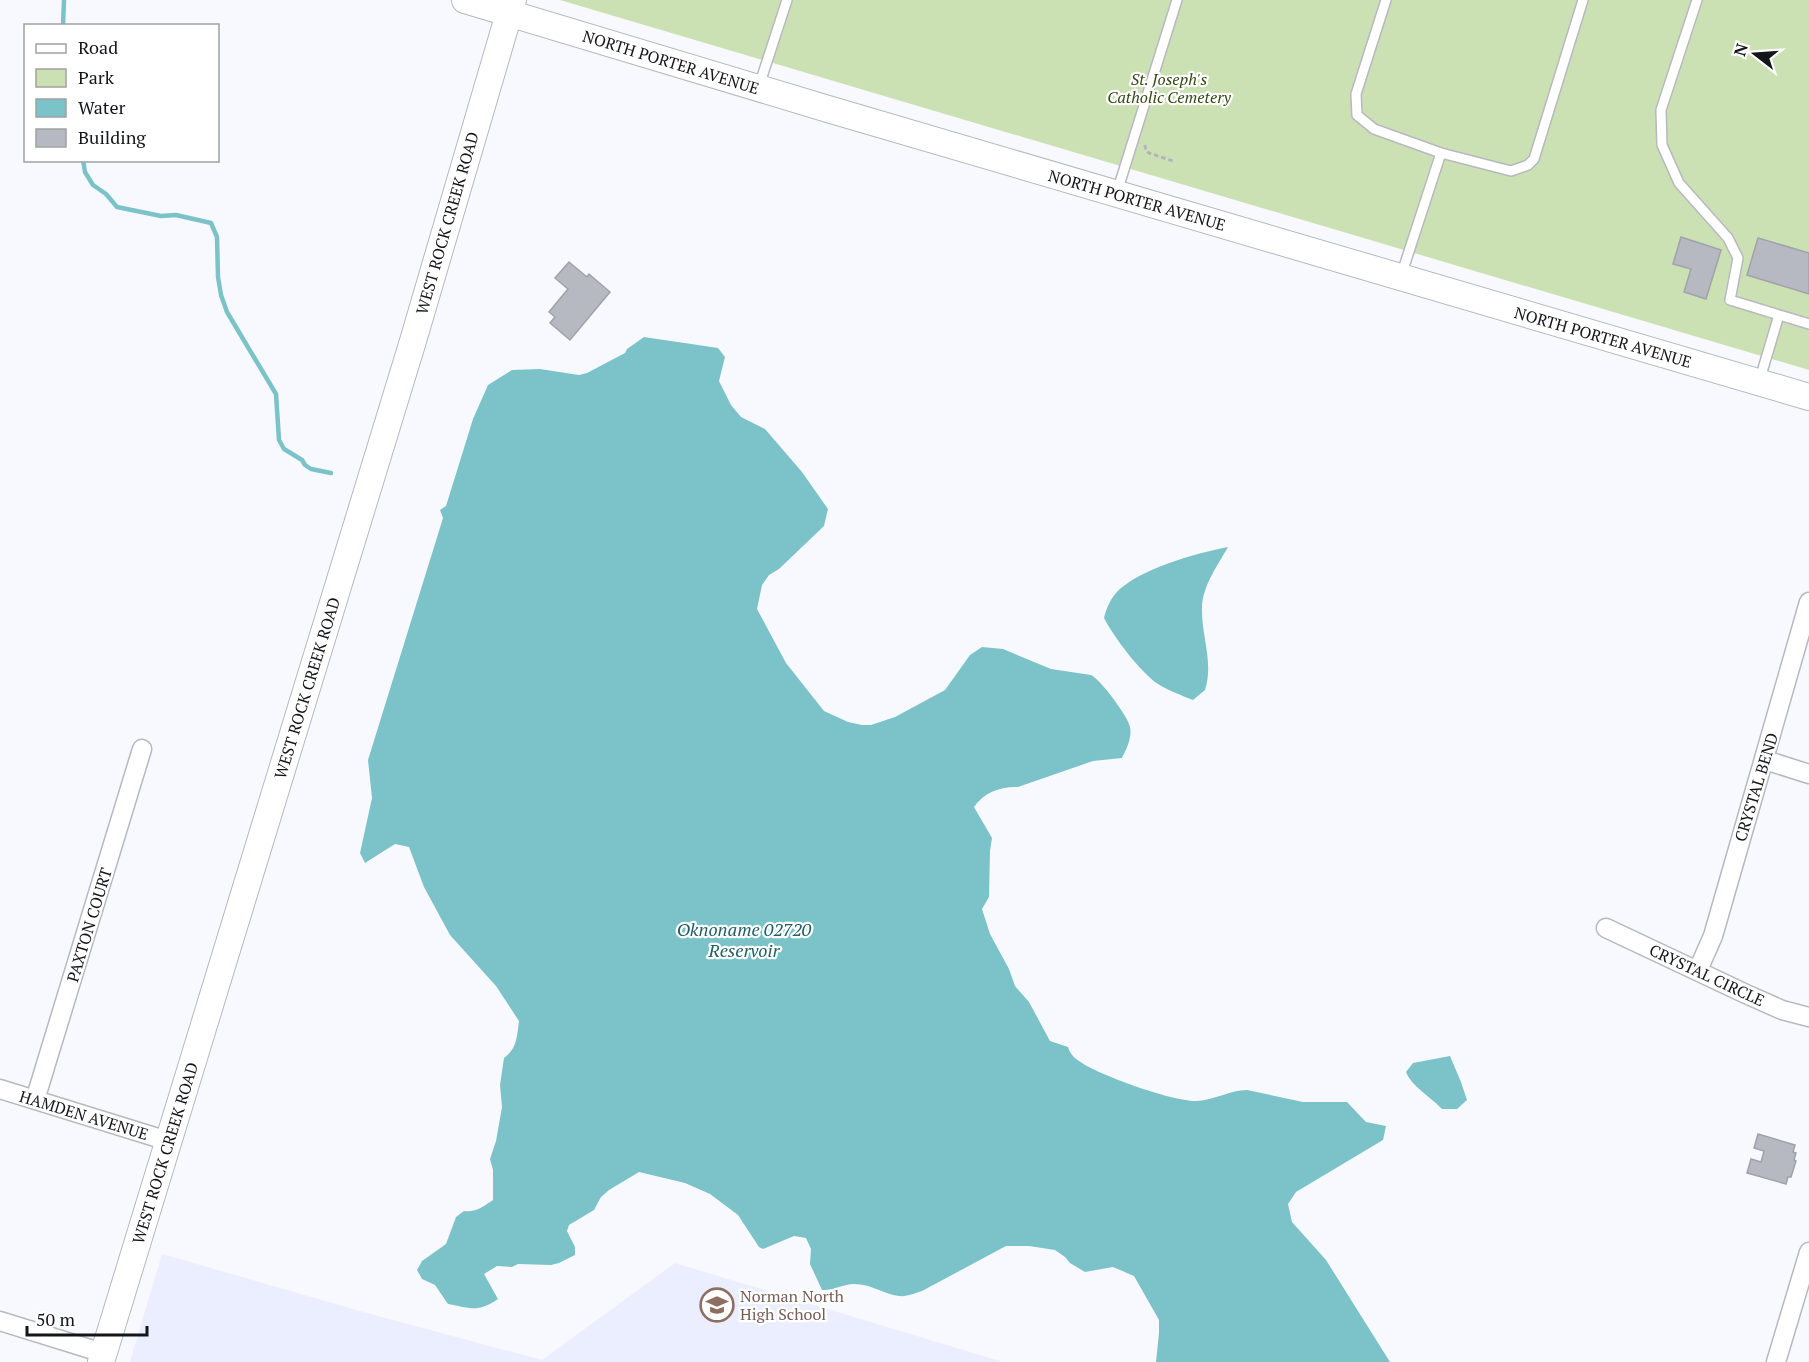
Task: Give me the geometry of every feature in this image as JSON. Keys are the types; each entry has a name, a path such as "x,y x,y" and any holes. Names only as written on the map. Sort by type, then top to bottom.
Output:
{"main road":[{"name":"NORTH PORTER AVENUE","path":"465,0 511,6 758,88 1809,397"},
{"name":"WEST ROCK CREEK ROAD","path":"102,1358 413,341 511,6"}],"street":[{"name":"CRYSTAL BEND","path":"1698,970 1713,936 1809,602"},
{"name":"PAXTON COURT","path":"35,1101 142,749"},
{"path":"1765,760 1809,774"},
{"name":"CRYSTAL CIRCLE","path":"1606,928 1782,1010 1809,1017"},
{"name":"HAMDEN AVENUE","path":"0,1089 168,1141"},
{"path":"1780,1360 1809,1252"},
{"path":"0,1321 102,1358"}],"lane":[{"path":"758,88 787,0"},
{"path":"1116,194 1177,0"},
{"path":"1386,0 1356,94 1357,115 1374,129 1442,153 1511,171 1528,165 1534,159 1583,0"},
{"path":"1697,0 1661,110 1662,145 1679,183 1728,238 1738,258 1730,300 1809,324"},
{"path":"1401,278 1442,153"},
{"path":"1759,382 1779,315"}],"path":[{"path":"1133,139 1142,142 1149,153 1173,161"}],"shaded area":[{"name":"Norman North High School","path":"162,1254 542,1360 675,1263 1003,1362 130,1362"}],"green space":[{"name":"St. Joseph's Catholic Cemetery","path":"560,0 1809,0 1809,370"}],"water":[{"name":"Oknoname 02720 Reservoir","path":"644,337 718,348 725,357 719,381 731,405 741,417 765,429 802,472 828,509 824,526 779,569 769,575 762,585 757,609 786,663 824,711 848,722 862,725 871,725 895,717 945,690 970,655 982,647 1003,649 1051,669 1091,675 1113,698 1130,727 1130,739 1122,758 1093,761 1018,787 1000,789 983,797 974,807 992,838 989,897 982,909 990,934 1009,969 1015,986 1029,1002 1050,1041 1068,1047 1075,1058 1089,1067 1136,1087 1186,1100 1204,1100 1247,1090 1303,1102 1347,1102 1366,1122 1386,1126 1383,1140 1296,1192 1288,1204 1292,1222 1326,1260 1390,1362 1156,1362 1159,1320 1134,1276 1113,1267 1085,1272 1055,1250 1029,1246 1006,1246 922,1291 908,1295 893,1295 854,1284 822,1290 810,1264 811,1249 806,1238 794,1236 763,1249 759,1247 738,1215 710,1194 685,1183 639,1172 609,1190 601,1197 594,1210 569,1225 567,1231 575,1247 575,1255 551,1265 497,1266 484,1274 498,1299 485,1306 468,1308 448,1304 435,1285 422,1279 417,1270 422,1261 446,1244 456,1217 464,1211 483,1207 493,1200 493,1170 490,1159 502,1107 500,1085 504,1058 514,1046 519,1021 496,986 450,935 424,887 409,847 395,844 365,863 360,853 372,798 368,760 443,518 440,510 446,506 473,419 488,385 512,370 540,369 579,375 587,373 625,353"},
{"path":"1228,547 1212,576 1203,599 1202,618 1208,659 1207,680 1205,690 1193,700 1166,689 1151,679 1128,654 1104,618 1108,605 1116,593 1138,577 1169,563"},
{"path":"1450,1056 1467,1100 1457,1109 1442,1109 1417,1087 1406,1072 1413,1063"}],"building":[{"path":"1681,237 1721,250 1706,299 1684,292 1691,269 1673,264"},
{"path":"1758,238 1809,253 1809,294 1747,275"},
{"path":"569,262 587,277 589,274 610,292 570,340 550,323 555,317 549,312 568,289 555,278"},
{"path":"1758,1134 1795,1145 1793,1152 1796,1153 1794,1160 1796,1161 1786,1184 1747,1173 1751,1159 1761,1162 1764,1151 1754,1148"}],"waterway":[{"path":"63,24 64,0"},
{"path":"83,162 85,172 93,185 106,194 117,207 161,216 176,215 211,223 217,237 221,295 227,312 276,394 279,440 284,449 302,460 311,469 331,473"}],"place":[{"name":"Norman North High School","path":"717,1305"}]}
